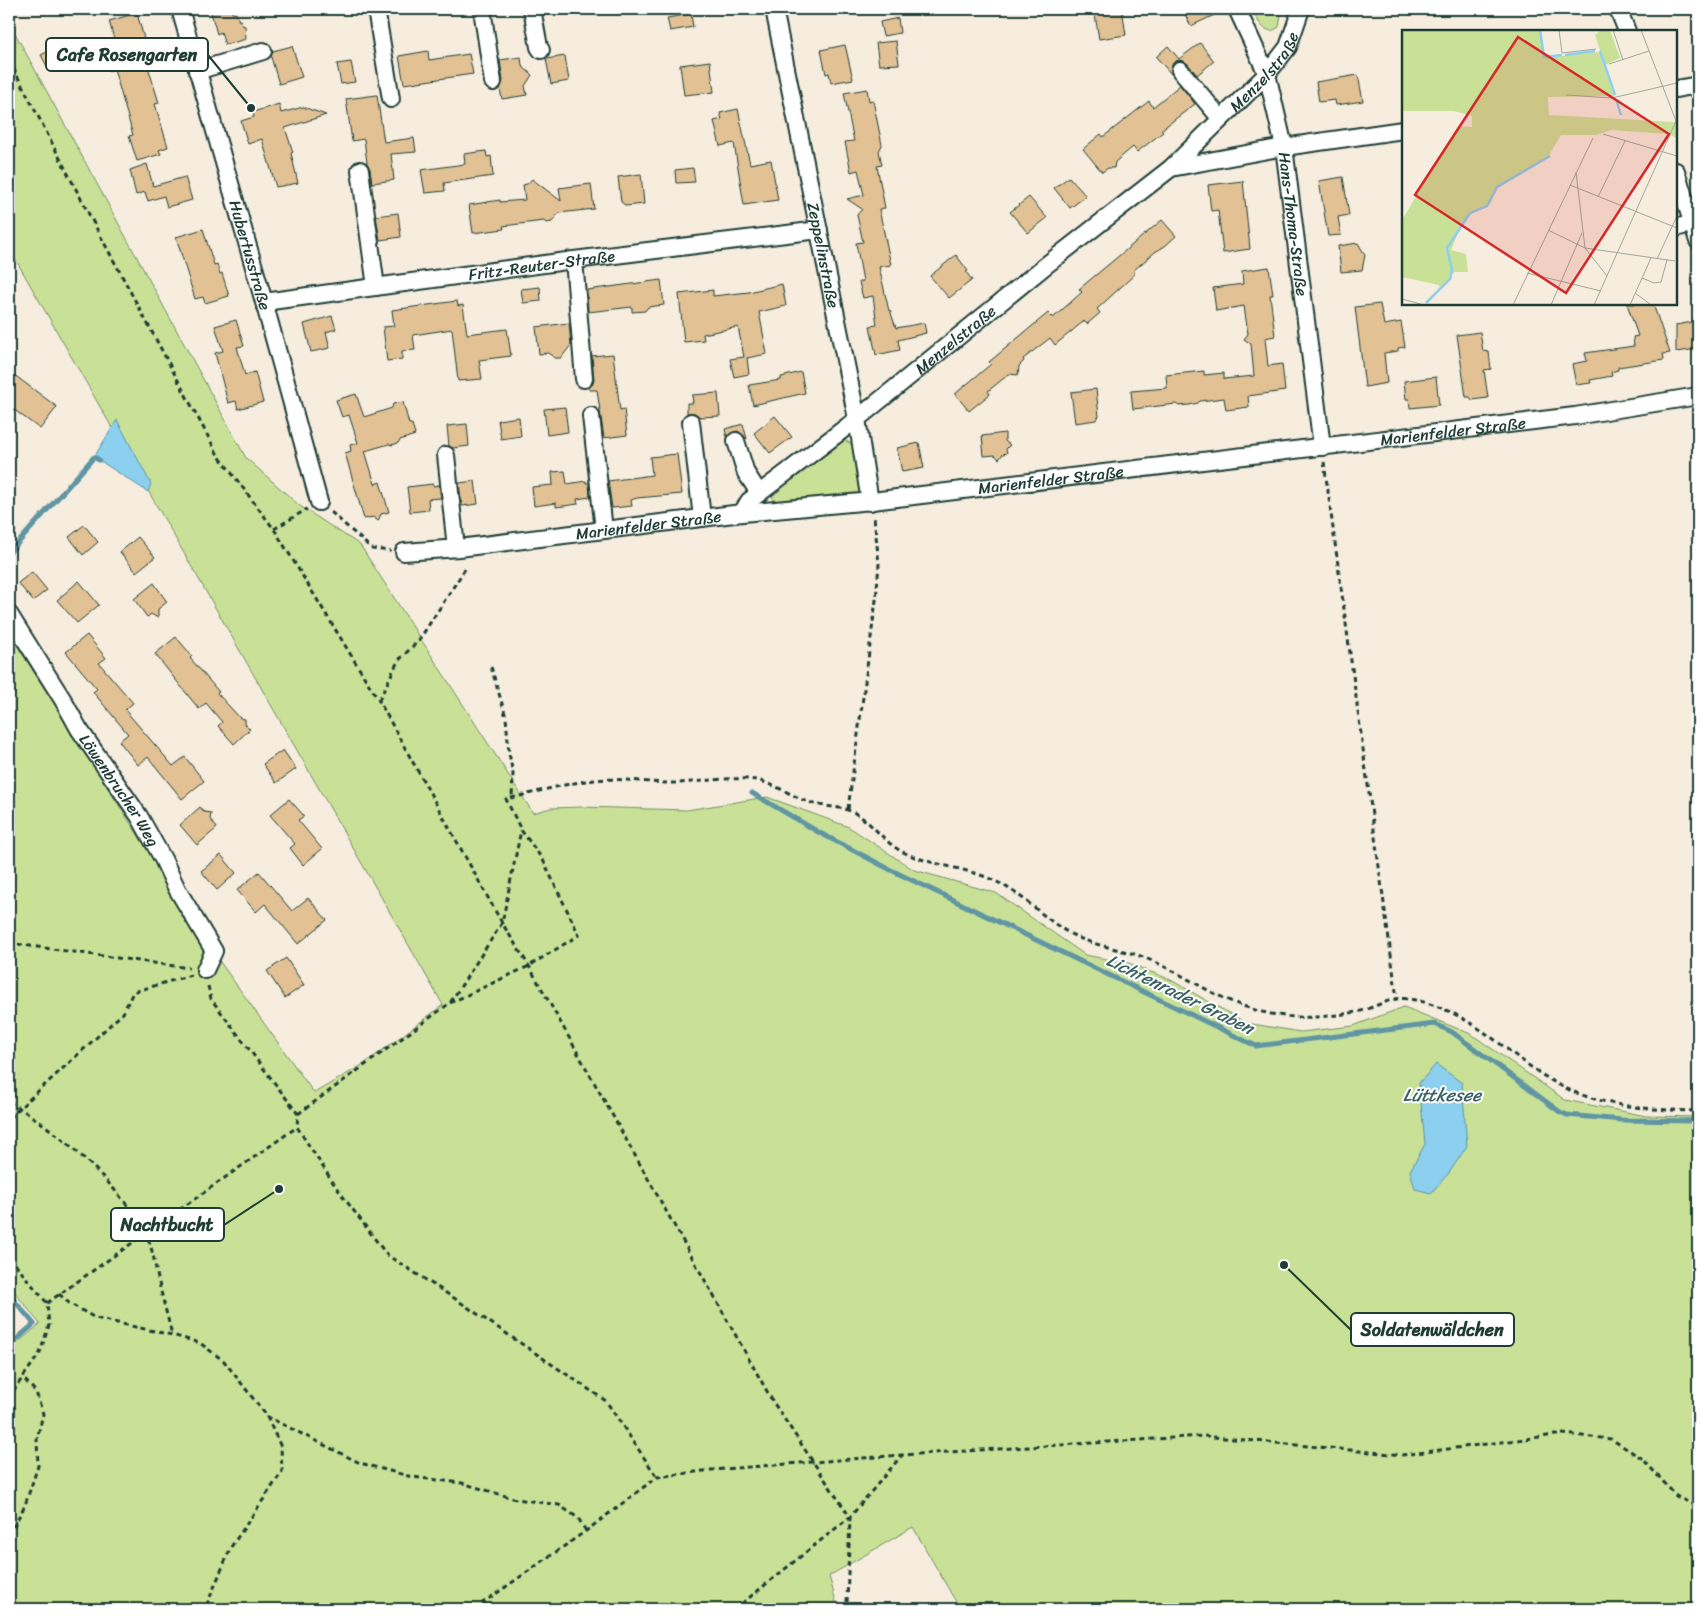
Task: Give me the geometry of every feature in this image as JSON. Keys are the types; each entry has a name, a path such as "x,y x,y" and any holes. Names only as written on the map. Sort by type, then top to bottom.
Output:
{"street":[{"name":"Hubertusstraße","path":"180,9 319,502"},
{"path":"376,9 391,99"},
{"path":"482,9 493,82"},
{"path":"532,9 541,50"},
{"name":"Zeppelinstraße","path":"774,9 857,419 871,502"},
{"name":"Hans-Thoma-Straße","path":"1236,9 1266,74 1284,147 1322,446"},
{"name":"Menzelstraße","path":"742,513 749,501 759,492 857,419 1045,266 1170,168 1266,74 1288,48 1301,9"},
{"path":"1618,9 1627,30"},
{"path":"197,71 263,50"},
{"path":"1180,70 1221,119"},
{"path":"1677,89 1698,85"},
{"name":"Menzelstraße","path":"1170,168 1284,147 1402,130"},
{"path":"360,170 376,287"},
{"path":"1677,174 1698,241"},
{"path":"1677,228 1692,223"},
{"name":"Fritz-Reuter-Straße","path":"264,302 574,260 819,230"},
{"path":"574,260 584,379"},
{"name":"Marienfelder Straße","path":"404,552 456,548 742,513 871,502 1575,416 1698,396"},
{"path":"591,416 604,530"},
{"path":"691,422 702,518"},
{"path":"736,441 746,473 759,492"},
{"path":"446,455 456,548"},
{"name":"Löwenbrucher Weg","path":"9,614 64,700 84,737 139,816 177,889 214,951 205,970"}],"path":[{"path":"9,60 88,213 218,456 274,529 379,701 502,923 529,966 773,1402 850,1517 846,1603 848,1609"},
{"path":"1322,446 1397,999"},
{"path":"274,529 319,502 372,549 404,552"},
{"path":"848,809 876,600 878,542 871,502"},
{"path":"379,701 398,661 419,640 465,569"},
{"path":"491,666 506,717 509,754 513,774 512,798"},
{"path":"298,1114 450,1003 529,966 579,935 543,860 520,830 506,798 593,780 661,783 747,779 763,782 813,804 848,809 861,817 892,846 907,854 960,868 992,879 1009,888 1066,931 1097,945 1148,959 1246,1008 1278,1016 1318,1018 1363,1010 1397,999 1421,1001 1465,1019 1555,1083 1589,1098 1639,1107 1698,1111"},
{"path":"450,1003 502,923 520,830"},
{"path":"9,943 205,970"},
{"path":"9,1118 123,1013 133,992 205,970"},
{"path":"205,970 211,999 298,1114 297,1127 336,1187 387,1255 606,1400 656,1477"},
{"path":"9,1102 43,1124 96,1170 118,1194 145,1233 153,1256 172,1335"},
{"path":"47,1303 297,1127"},
{"path":"9,1257 47,1303 49,1325 40,1353 9,1397"},
{"path":"59,1294 69,1303 95,1318 200,1343 224,1361 266,1415 281,1447 282,1472 231,1548 205,1609"},
{"path":"9,1535 25,1505 38,1466 36,1438 43,1414 36,1392 23,1378"},
{"path":"266,1415 360,1463 412,1477 462,1483 516,1499 559,1505 578,1518 586,1531"},
{"path":"474,1609 586,1531 656,1477 812,1461 1203,1436 1402,1455 1563,1434 1611,1439 1643,1459 1676,1496 1698,1507"},
{"path":"735,1609 850,1517 902,1455"}],"green space":[{"path":"1253,9 1282,9 1279,27 1272,31 1265,28 1260,23"},
{"path":"9,22 246,458 300,506 360,545 533,813 551,808 581,807 687,810 767,797 849,827 914,870 996,893 1085,955 1128,963 1169,979 1246,1023 1301,1032 1353,1026 1404,1007 1471,1034 1565,1100 1646,1116 1698,1117 1698,1607 1634,1609 960,1609 913,1527 829,1576 838,1609 9,1609 9,1350 40,1324 9,1285 9,633 210,948 314,1093 364,1064 443,1005 9,248"},
{"path":"841,438 853,445 861,496 776,504 770,491"}],"water":[{"path":"117,420 151,484 148,492 94,457"},
{"name":"Lüttkesee","path":"1436,1064 1462,1083 1467,1146 1449,1173 1431,1193 1415,1189 1410,1171 1425,1144 1419,1083"}],"building":[{"path":"210,9 231,9 233,14 236,13 239,21 241,20 242,25 245,26 246,39 225,45 221,32 217,34"},
{"path":"1094,9 1122,9 1126,35 1099,39"},
{"path":"1182,9 1227,9 1191,26"},
{"path":"137,13 146,46 142,47 159,103 155,104 168,147 159,150 161,154 137,161 129,136 133,135 114,69 108,71 105,50 116,46 109,21"},
{"path":"691,14 693,27 670,31 667,18"},
{"path":"898,18 900,33 883,36 880,22"},
{"path":"896,41 899,64 879,65 876,43"},
{"path":"1200,43 1214,61 1197,75 1187,63 1179,60 1171,66 1172,75 1156,57 1168,46 1179,59"},
{"path":"845,45 853,79 831,83 829,73 826,74 821,50"},
{"path":"292,46 302,77 279,84 271,57 273,51"},
{"path":"55,48 64,65 50,72 41,55"},
{"path":"428,51 429,60 469,54 473,74 404,84 399,56"},
{"path":"565,56 569,81 551,84 546,59"},
{"path":"521,57 522,66 532,75 525,86 527,95 502,99 500,89 503,81 500,60"},
{"path":"710,61 714,92 684,95 680,65"},
{"path":"351,62 355,82 341,84 337,64"},
{"path":"1358,75 1363,101 1336,105 1335,100 1319,102 1316,82"},
{"path":"1180,85 1195,104 1161,130 1163,132 1137,152 1133,147 1115,162 1114,168 1108,168 1102,172 1083,149 1101,134 1103,137 1149,101 1153,107"},
{"path":"867,89 869,101 873,100 882,145 879,151 882,165 877,166 885,208 879,209 891,265 879,267 889,311 896,328 924,323 926,333 898,340 900,350 876,355 870,326 877,325 873,296 863,298 859,282 863,281 856,243 863,242 857,215 862,209 847,199 864,195 858,170 851,172 845,142 854,141 844,93"},
{"path":"377,95 384,142 414,138 416,152 391,154 394,180 372,183 364,139 352,141 346,99"},
{"path":"279,104 281,113 303,107 326,115 285,128 293,152 291,153 298,183 276,187 262,139 248,144 241,121 254,117 253,112"},
{"path":"738,109 750,164 771,160 778,200 744,205 734,143 720,146 714,121 722,119 720,113"},
{"path":"486,151 487,157 491,156 493,176 444,183 445,191 425,193 421,170 465,164 464,154"},
{"path":"147,164 153,186 185,177 192,200 167,207 164,196 148,201 145,192 136,195 130,170"},
{"path":"693,168 695,182 676,183 675,170"},
{"path":"641,174 644,204 626,206 621,202 618,177"},
{"path":"1069,177 1086,196 1070,208 1054,188"},
{"path":"1343,177 1349,215 1338,217 1341,235 1328,236 1319,181"},
{"path":"532,179 561,201 559,188 591,184 594,209 559,213 552,222 546,223 544,221 503,226 504,229 473,233 469,205 500,200 500,202 525,200 523,185"},
{"path":"1243,181 1250,249 1223,253 1218,210 1211,211 1208,185"},
{"path":"1029,197 1047,218 1028,233 1010,212"},
{"path":"398,213 401,237 380,240 376,216"},
{"path":"1162,220 1176,236 1134,270 1134,275 1097,309 1100,313 1087,324 1084,321 1055,345 1050,338 1023,359 1024,361 1019,366 1018,375 1009,374 988,391 990,394 969,411 955,394 991,364 989,362 1048,313 1053,318 1082,292 1079,289"},
{"path":"203,229 214,265 217,264 220,274 222,273 229,296 205,303 203,297 195,299 176,237"},
{"path":"1358,243 1365,255 1362,270 1341,272 1338,246"},
{"path":"956,255 972,280 949,298 930,276"},
{"path":"1269,267 1273,295 1270,295 1275,336 1265,338 1268,366 1282,364 1285,391 1248,396 1249,407 1226,410 1224,398 1200,401 1189,405 1179,406 1176,404 1133,409 1131,391 1167,388 1166,375 1204,371 1204,375 1224,373 1224,379 1254,376 1251,344 1244,339 1248,334 1244,306 1216,311 1213,288 1243,284 1242,271"},
{"path":"661,280 664,305 648,307 645,311 632,312 632,307 588,312 587,290"},
{"path":"782,284 786,306 759,312 767,354 747,358 749,374 734,377 730,359 744,357 738,327 703,334 704,340 684,342 679,294 713,290 713,296 749,292"},
{"path":"540,287 541,301 523,303 521,289"},
{"path":"457,301 458,306 463,305 467,334 507,329 511,356 479,360 482,379 458,381 452,329 413,335 415,350 402,351 402,359 387,361 383,327 394,326 392,310"},
{"path":"1380,304 1384,325 1401,322 1405,347 1398,348 1398,351 1384,353 1387,383 1365,387 1355,307"},
{"path":"1627,305 1653,305 1670,353 1663,354 1664,360 1618,367 1618,370 1611,372 1612,376 1590,380 1591,383 1576,385 1572,364 1587,361 1585,353 1634,346 1633,337 1638,336"},
{"path":"332,316 336,329 326,332 330,348 311,352 304,324"},
{"path":"236,320 244,346 237,347 245,375 255,372 263,402 238,409 236,401 228,403 215,353 223,351 215,326"},
{"path":"1698,321 1698,349 1676,352 1676,325"},
{"path":"569,323 571,345 561,358 555,358 548,353 539,354 536,327"},
{"path":"1480,332 1483,351 1489,352 1491,369 1484,370 1488,398 1472,400 1470,397 1466,397 1457,335"},
{"path":"613,354 620,410 624,409 627,435 604,438 597,390 589,390 594,379 592,356"},
{"path":"9,371 57,407 40,429 9,406"},
{"path":"801,372 805,393 753,405 749,385 781,380 781,377"},
{"path":"1436,377 1439,405 1410,408 1409,399 1406,399 1404,381"},
{"path":"1096,389 1099,416 1096,420 1075,423 1071,392"},
{"path":"718,393 720,416 700,417 695,413 687,413 687,403 693,403 692,395"},
{"path":"356,394 364,417 392,408 393,404 403,402 409,424 412,424 415,435 392,445 389,444 365,451 375,484 380,482 389,512 381,514 378,521 373,517 364,519 345,453 351,451 350,445 358,443 349,415 342,417 336,400"},
{"path":"565,407 568,432 547,435 544,409"},
{"path":"775,416 792,437 770,453 754,433"},
{"path":"519,417 521,436 501,439 498,420"},
{"path":"467,424 469,446 453,448 449,446 447,426"},
{"path":"743,424 747,439 738,431 733,432 727,437 725,429"},
{"path":"1005,433 1005,441 1010,445 1006,449 1007,453 1003,454 999,459 995,455 984,456 982,436"},
{"path":"919,443 924,468 902,472 897,448"},
{"path":"677,454 682,494 637,498 631,500 632,506 612,508 608,481 652,475 650,457"},
{"path":"565,471 567,484 586,481 586,483 589,483 590,497 577,499 578,504 556,507 556,503 534,506 532,487 553,485 552,472"},
{"path":"475,481 478,504 462,506 459,483"},
{"path":"433,484 433,486 439,485 441,498 428,499 429,510 410,512 407,487"},
{"path":"84,525 98,542 83,555 69,537"},
{"path":"138,537 155,557 136,572 120,552"},
{"path":"32,572 47,590 33,601 18,583"},
{"path":"79,581 99,605 77,623 57,600"},
{"path":"154,583 167,602 158,609 158,618 151,614 147,617 134,599"},
{"path":"87,635 106,658 99,663 133,703 125,710 173,766 185,757 204,781 182,799 148,757 138,765 119,741 128,734 93,692 97,689 66,652"},
{"path":"176,637 192,656 190,658 219,692 217,693 240,718 245,719 245,724 250,729 234,744 218,726 222,722 206,703 199,709 155,654"},
{"path":"283,750 296,769 276,783 263,764"},
{"path":"289,799 304,816 298,820 322,849 303,865 290,848 295,844 270,815"},
{"path":"200,807 204,812 211,813 210,819 217,828 197,845 180,825"},
{"path":"221,855 236,873 217,890 201,871"},
{"path":"259,872 292,911 308,898 327,920 298,944 265,904 256,912 237,890"},
{"path":"286,958 304,985 285,998 267,971"}],"waterway":[{"path":"9,553 94,457 99,460"},
{"name":"Lichtenrader Graben","path":"752,793 820,833 891,870 1256,1046 1435,1024 1452,1032 1560,1112 1567,1115 1622,1120 1698,1121"},
{"path":"9,1294 34,1324 9,1346"}],"place":[{"name":"Cafe Rosengarten","path":"251,108"},
{"name":"Nachtbucht","path":"279,1189"},
{"name":"Soldatenwäldchen","path":"1284,1265"}]}
